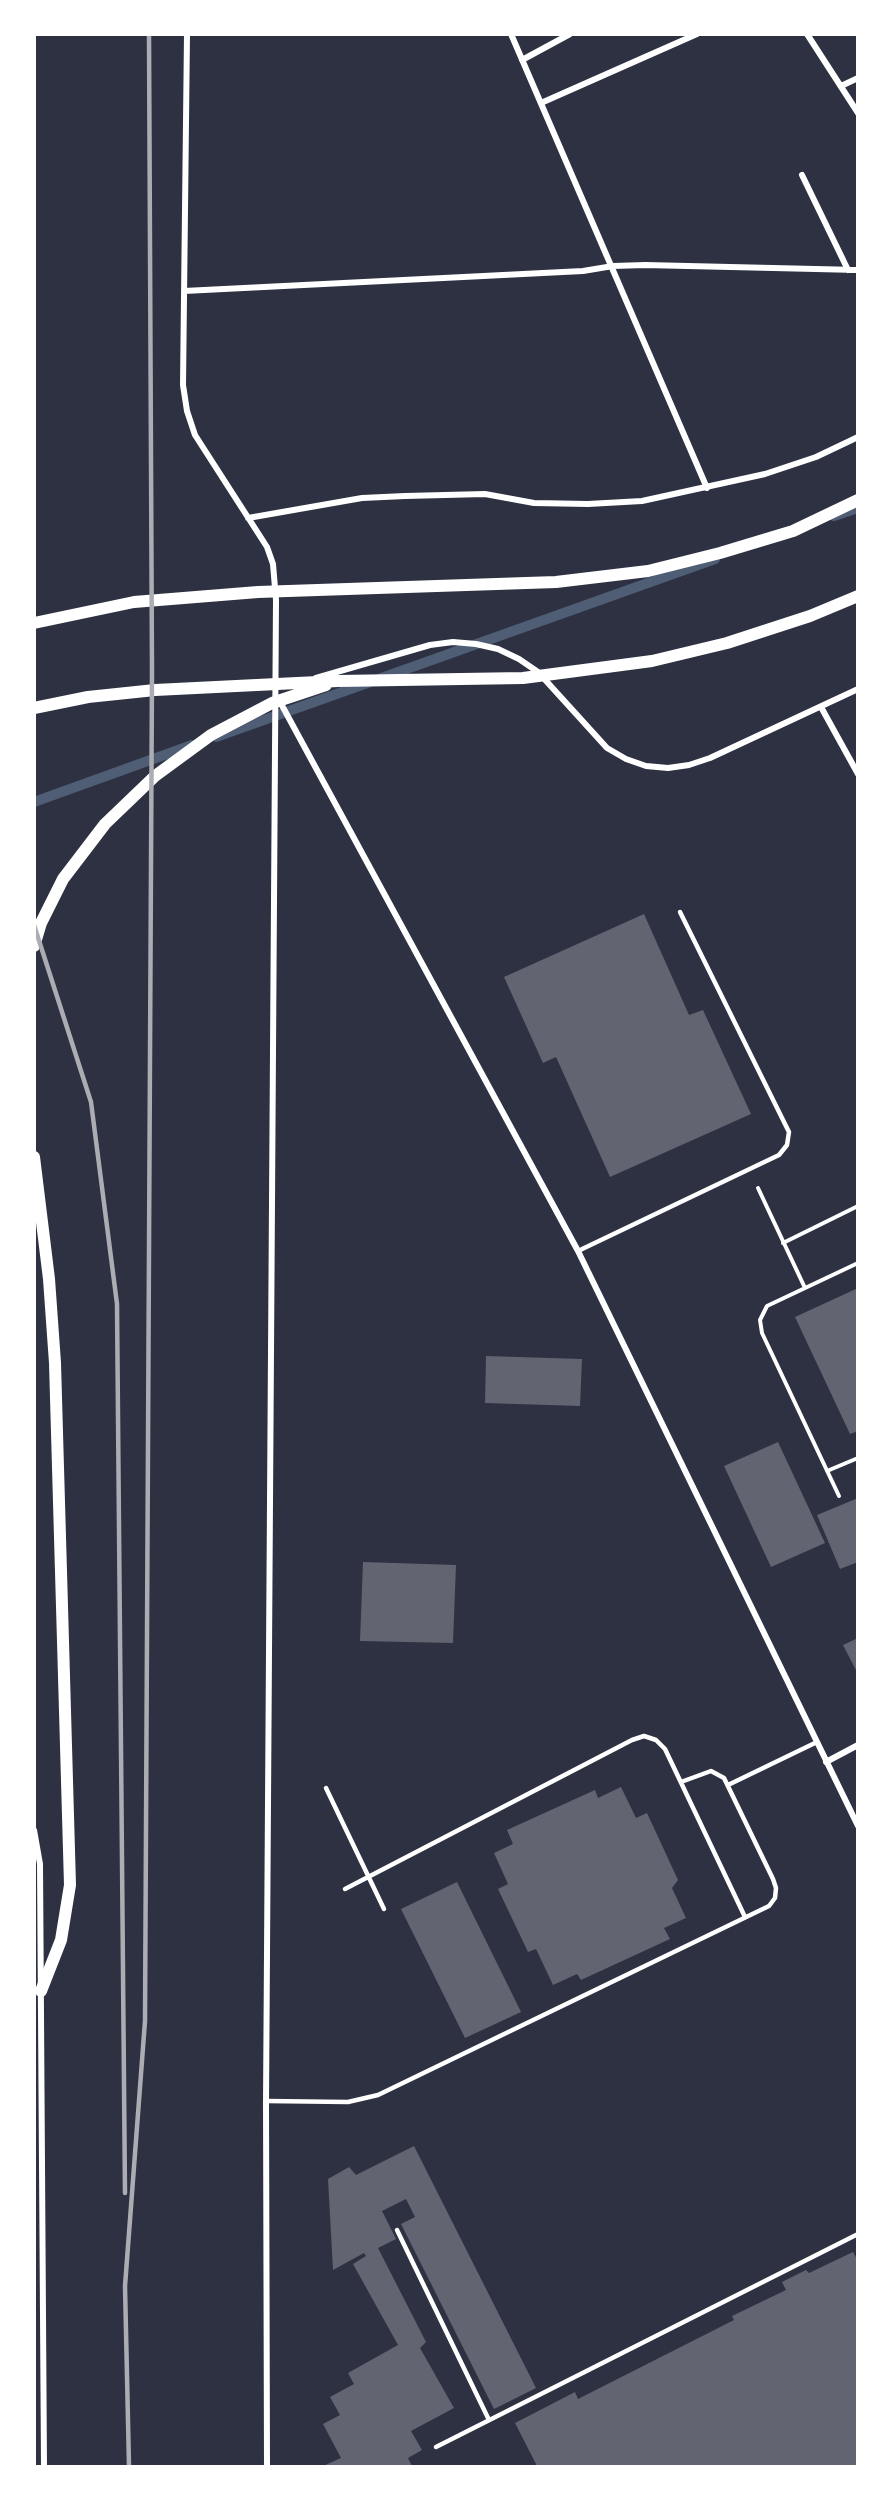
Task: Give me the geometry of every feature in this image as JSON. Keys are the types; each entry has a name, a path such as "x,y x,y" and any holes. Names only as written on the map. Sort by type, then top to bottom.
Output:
{"main road":[{"path":"34,623 134,603 247,592 556,582 648,571 793,531 858,500"},
{"path":"34,708 88,697 155,690 338,681 523,678 652,661 769,630 858,596"},
{"path":"34,946 41,923 63,879 105,824 155,776 211,735 272,703 338,681"},
{"path":"34,1157 50,1279 55,1363 70,1875 62,1940 40,1991"}],"street":[{"path":"187,34 183,385 187,411 195,435 208,458 267,547 273,564 276,600 266,2101 267,2466"},
{"path":"511,34 707,488"},
{"path":"522,60 570,34"},
{"path":"541,103 697,34"},
{"path":"807,34 858,113"},
{"path":"841,86 858,78"},
{"path":"802,175 848,270"},
{"path":"184,291 583,271 613,266 645,265 858,270"},
{"path":"248,518 362,498 485,494 534,503 588,504 642,501 775,471 816,457 858,437"},
{"path":"274,690 430,645 453,642 476,644 498,649 538,672 607,748 626,759 646,766 668,768 689,765 710,758 858,689"},
{"path":"274,690 578,1251 858,1826"},
{"path":"820,707 858,774"},
{"path":"826,1762 858,1745"},
{"path":"34,1830 40,1864 44,2466"}],"lane":[{"path":"578,1251 783,1151 789,1139 789,1132 680,912"},
{"path":"345,1888 632,1740 644,1737 656,1740 665,1749 745,1917"},
{"path":"728,1785 817,1742"},
{"path":"266,2101 348,2102 378,2095 770,1906 775,1898 776,1888 724,1778 711,1771 681,1782"},
{"path":"326,1788 384,1909"},
{"path":"397,2230 489,2420"},
{"path":"436,2447 858,2234"}],"path":[{"path":"749,1169 805,1288"},
{"path":"783,1243 858,1206"},
{"path":"839,1496 762,1333 760,1320 767,1306 858,1263"},
{"path":"827,1471 858,1458"}],"building":[{"path":"644,914 689,1015 703,1010 751,1114 610,1177 556,1057 543,1063 504,977"},
{"path":"858,1288 858,1431 850,1434 795,1317"},
{"path":"486,1356 582,1359 580,1406 485,1403"},
{"path":"778,1442 825,1543 771,1567 724,1466"},
{"path":"858,1498 858,1562 840,1569 817,1515"},
{"path":"363,1562 456,1565 453,1643 360,1641"},
{"path":"858,1638 858,1674 843,1645"},
{"path":"621,1787 636,1818 647,1813 678,1880 672,1888 686,1918 664,1928 670,1939 581,1980 577,1974 553,1985 536,1949 528,1952 498,1889 508,1884 494,1853 513,1844 507,1830 595,1790 598,1798"},
{"path":"457,1882 521,2012 465,2038 401,1909"},
{"path":"414,2146 536,2388 494,2409 401,2224 415,2217 406,2199 382,2211 396,2239 378,2248 426,2342 420,2348 454,2408 411,2431 422,2450 408,2458 412,2466 323,2466 341,2458 323,2424 340,2415 330,2397 354,2384 348,2373 398,2345 353,2264 366,2256 364,2253 333,2270 328,2179 349,2167 356,2175"},
{"path":"853,2252 858,2261 858,2466 537,2466 515,2423 575,2392 578,2399 734,2320 732,2316 786,2290 782,2282 806,2270 809,2273"}],"waterway":[{"path":"834,516 858,508"},
{"path":"216,737 715,559"},
{"path":"34,802 192,745"}],"railway":[{"path":"129,2466 125,2286 145,2021 152,672 149,34"},
{"path":"34,925 91,1102 117,1304 125,2193"}]}
